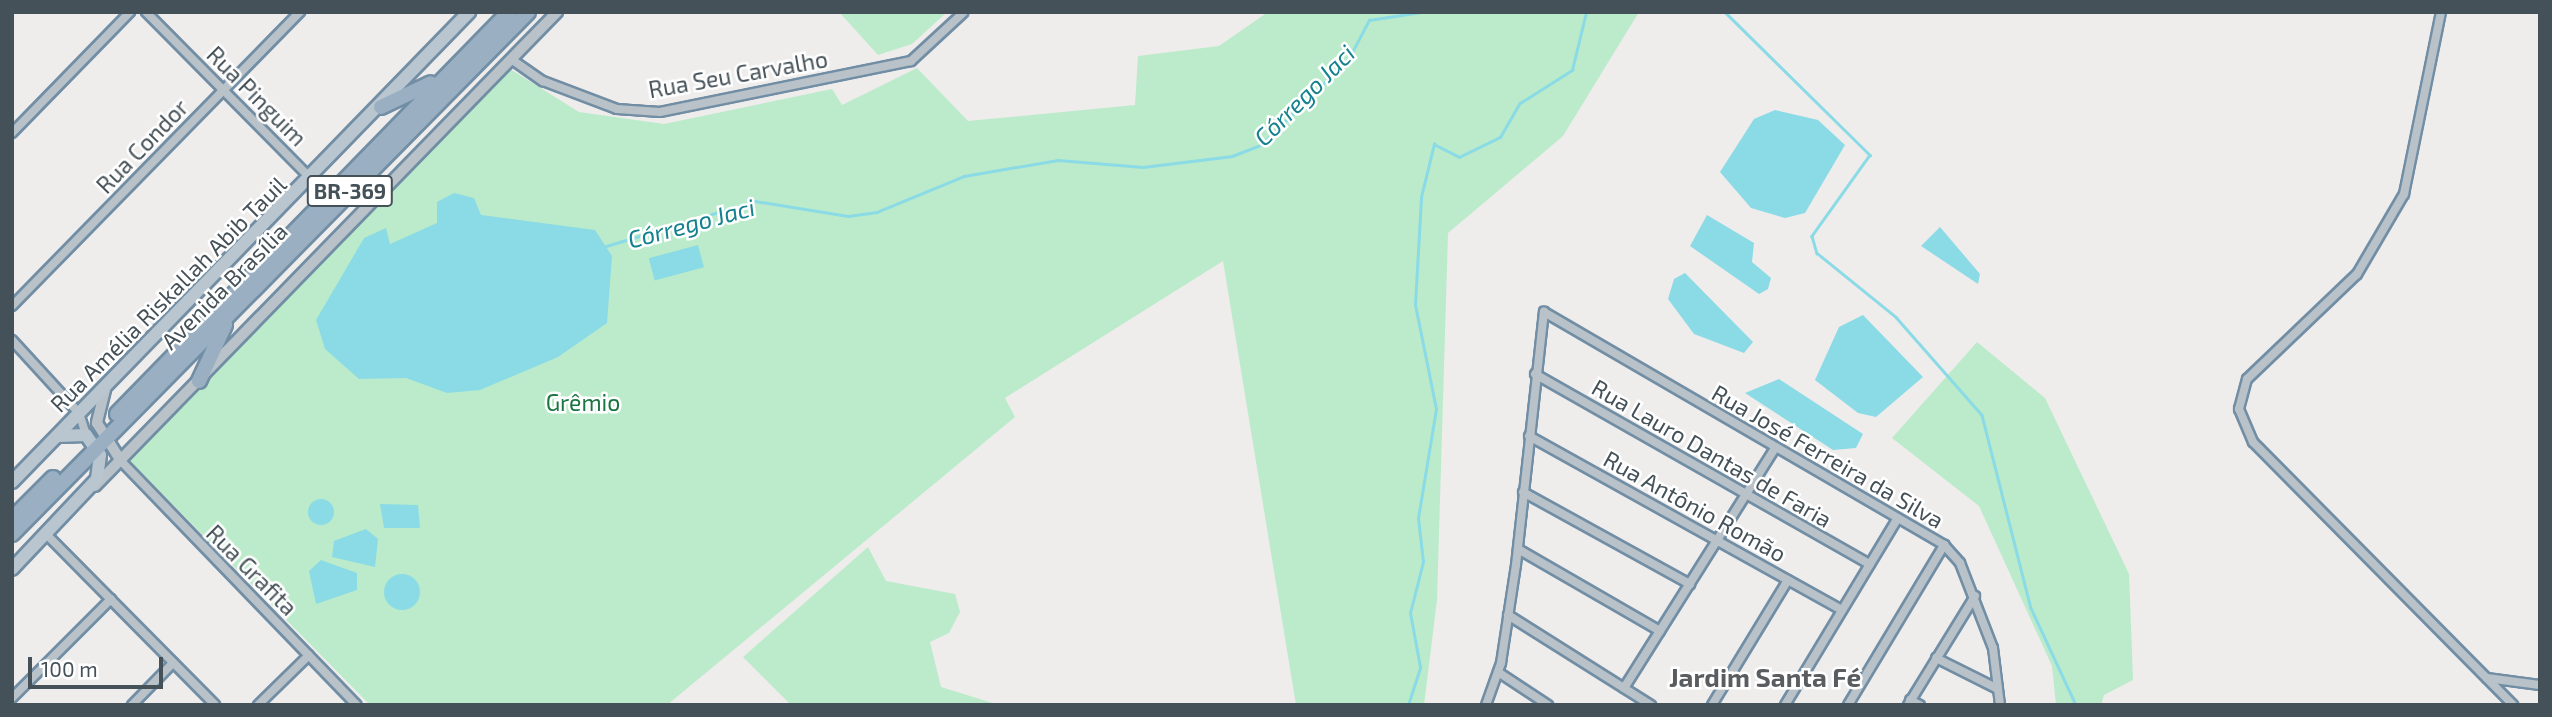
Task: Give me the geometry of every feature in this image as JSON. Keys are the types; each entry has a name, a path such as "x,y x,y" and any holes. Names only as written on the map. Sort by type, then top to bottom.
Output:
{"highway":[{"name":"Avenida Brasília","path":"12,534 99,439 509,12"},
{"name":"Avenida Brasília","path":"12,519 99,439 253,289 528,12"},
{"path":"381,107 414,95 468,54"},
{"path":"199,380 216,340 253,289"}],"main road":[{"name":"Rua Amélia Riskallah Abib Tauil","path":"12,482 311,179 470,12"},
{"path":"12,569 87,495 101,465 99,439 58,436"}],"street":[{"path":"12,133 130,12"},
{"name":"Rua Pinguim","path":"146,12 311,179"},
{"name":"Rua Condor","path":"12,306 300,12"},
{"path":"87,495 557,12"},
{"path":"2441,12 2404,194 2357,274 2247,379 2239,409 2253,442 2513,705"},
{"name":"Rua Seu Carvalho","path":"511,59 543,81 617,109 660,112 911,61 963,13"},
{"name":"Rua José Ferreira da Silva","path":"1535,374 1544,312 1944,545 1975,596 1993,648 2000,705"},
{"path":"12,340 121,461"},
{"path":"1486,705 1497,672 1518,549 1535,374"},
{"name":"Rua Lauro Dantas de Faria","path":"1535,374 1745,496 1870,564"},
{"path":"99,439 96,408 110,382"},
{"name":"Rua Antônio Romão","path":"1529,436 1842,610"},
{"path":"99,439 142,437"},
{"path":"1624,688 1775,448"},
{"name":"Rua Grafita","path":"121,461 358,705"},
{"path":"1524,492 1690,584"},
{"path":"1785,705 1898,518"},
{"path":"47,535 215,705"},
{"path":"1848,705 1944,545"},
{"path":"1518,549 1660,631"},
{"path":"1712,705 1788,580"},
{"path":"1920,705 1909,702 1975,596"},
{"path":"12,698 111,599"},
{"path":"1508,615 1651,705"},
{"path":"258,705 309,655"},
{"path":"1936,659 1998,689"},
{"path":"132,705 173,663"},
{"path":"1497,672 1548,705"},
{"path":"2487,678 2540,685"}],"green space":[{"path":"839,12 947,12 912,44 878,55"},
{"name":"Grêmio","path":"1268,12 1639,12 1563,136 1448,233 1437,600 1424,705 1296,705 1223,261 1005,398 1015,417 667,705 370,705 128,459 507,67 579,112 664,124 832,89 842,105 917,68 968,121 1135,105 1138,56 1219,46"},
{"path":"1977,342 2045,398 2129,574 2133,680 2104,695 2101,705 2056,705 2052,666 1979,506 1892,438"},
{"path":"868,547 886,581 955,594 960,612 949,633 930,642 941,687 999,705 791,705 743,657"}],"water":[{"path":"1775,110 1818,120 1845,145 1805,213 1785,218 1751,208 1720,172 1754,119"},
{"path":"454,193 474,198 481,215 595,230 612,256 607,323 558,357 480,390 447,393 406,378 359,379 325,349 316,320 364,238 386,228 390,244 437,223 437,202"},
{"path":"1707,215 1754,243 1752,262 1771,278 1768,289 1759,294 1690,246"},
{"path":"1940,227 1980,274 1978,284 1921,246"},
{"path":"698,245 704,267 655,280 649,258"},
{"path":"1685,273 1753,342 1744,353 1694,334 1668,299 1674,279"},
{"path":"1863,315 1923,377 1876,417 1858,413 1815,380 1839,327"},
{"path":"1779,379 1863,434 1856,448 1833,450 1745,393"},
{"path":"321,499 331,502 334,512 331,522 321,525 311,522 308,512 311,502"},
{"path":"380,504 418,505 420,528 384,528"},
{"path":"366,529 378,539 375,567 332,557 334,541"},
{"path":"321,560 357,573 357,590 316,604 309,571"},
{"path":"402,574 415,579 420,592 415,605 402,610 389,605 384,592 389,579"}],"waterway":[{"name":"Córrego Jaci","path":"603,247 755,201 848,216 877,212 964,176 1058,160 1143,167 1232,156 1261,145 1349,58 1369,20 1422,12"},
{"path":"1408,705 1420,667 1410,613 1423,562 1418,518 1436,409 1415,305 1421,197 1434,144 1459,157 1500,137 1520,103 1572,70 1586,12"},
{"path":"1725,12 1870,155 1812,236 1817,253 1896,317 1982,415 2031,608 2076,705"}],"district":[{"name":"Jardim Santa Fé","path":"1765,677"}]}
